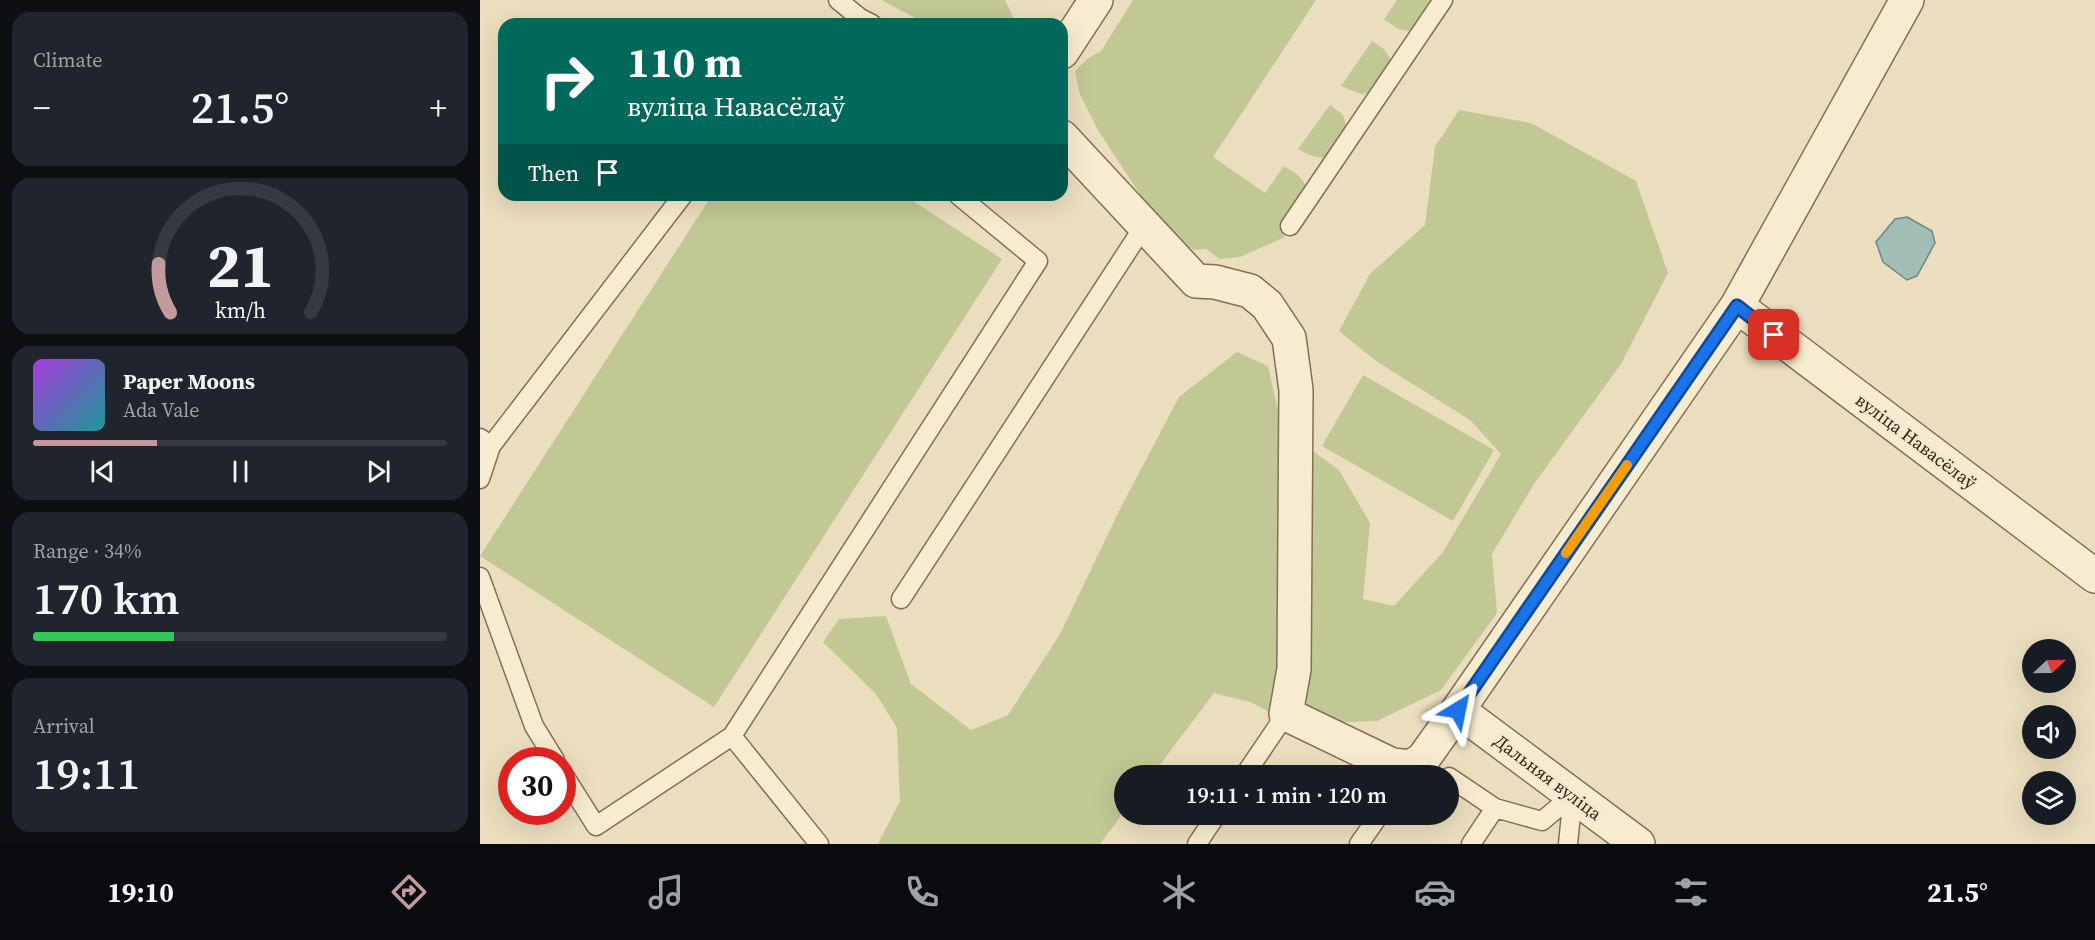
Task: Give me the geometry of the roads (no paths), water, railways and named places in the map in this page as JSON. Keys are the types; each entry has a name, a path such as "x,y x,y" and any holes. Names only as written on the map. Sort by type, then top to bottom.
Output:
{"street":[{"path":"1068,42 1096,0"},
{"path":"1423,765 1458,710 1737,306 1907,0"},
{"path":"1068,144 1196,281 1215,282 1250,291 1267,305 1289,338 1296,390 1294,669 1286,714 1408,765"},
{"name":"вуліца Навасёлаў","path":"1737,306 2095,576"},
{"name":"Дальняя вуліца","path":"1458,710 1638,844"}],"lane":[{"path":"838,0 860,18"},
{"path":"1290,226 1443,0"},
{"path":"480,479 485,442 678,201"},
{"path":"576,794 596,826 732,736 1038,261 965,201"},
{"path":"901,599 1144,226"},
{"path":"480,577 534,726 547,747"},
{"path":"1251,765 1286,714"},
{"path":"732,736 819,844"},
{"path":"1459,790 1495,808 1542,821 1573,795"},
{"path":"1568,844 1573,795"},
{"path":"1471,844 1495,808"},
{"path":"1197,844 1210,825"},
{"path":"1359,844 1372,825"}],"water":[{"path":"1907,217 1932,231 1935,243 1917,276 1907,280 1883,262 1876,242 1895,219"}]}
